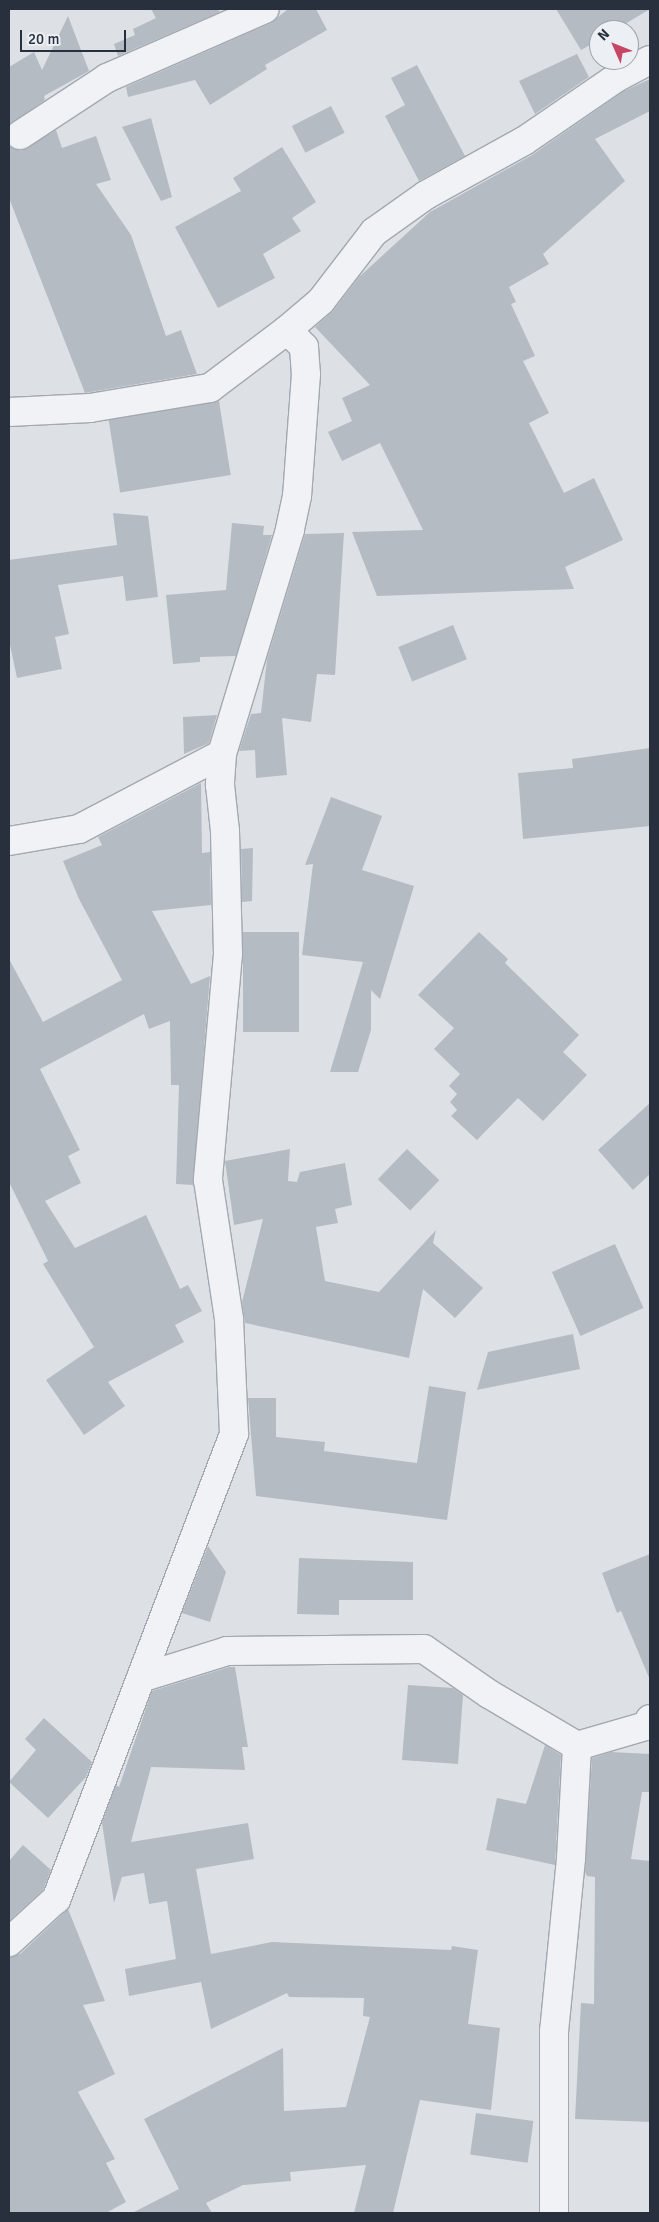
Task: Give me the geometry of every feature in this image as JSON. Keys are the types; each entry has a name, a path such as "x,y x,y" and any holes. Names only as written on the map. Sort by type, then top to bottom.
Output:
{"street":[{"path":"20,135 107,78 265,9"},
{"path":"9,412 90,408 210,388 322,301 374,232 426,196 524,141 616,78 650,60"},
{"path":"9,1942 56,1899 234,1434 229,1319 208,1180 228,954 225,831 220,785 222,754 249,673 297,496 306,374 304,347 287,330"},
{"path":"9,841 79,829 222,754"},
{"path":"141,1678 227,1651 424,1649 489,1694 577,1746 646,1726 650,1719"},
{"path":"554,2213 554,2032 571,1858 577,1746"}],"building":[{"path":"151,9 218,9 220,12 118,56 114,44 135,35 133,29 156,18"},
{"path":"288,9 316,9 327,30 265,65 267,69 210,105 195,80 128,97 126,87 271,23"},
{"path":"556,9 650,9 632,20 589,20 589,46 581,50"},
{"path":"68,16 89,71 44,96 45,100 9,125 9,67 34,52 42,70"},
{"path":"577,54 589,77 535,114 519,81"},
{"path":"417,65 465,156 419,181 385,116 405,105 391,78"},
{"path":"650,79 650,111 595,139 625,181 543,254 549,264 509,287 516,302 511,304 535,356 523,361 549,413 529,423 564,493 594,478 623,540 565,567 574,589 377,596 352,532 423,530 380,443 342,461 328,432 352,421 342,398 370,385 315,327 333,311 359,277 430,212 532,155 624,91"},
{"path":"331,106 345,133 305,153 292,126"},
{"path":"151,118 172,197 161,201 122,127"},
{"path":"56,130 62,148 96,136 111,180 96,184 131,235 166,336 181,330 197,374 85,393 9,198 9,145 21,151"},
{"path":"282,147 316,202 292,218 301,231 263,254 275,278 218,308 175,227 241,191 233,178"},
{"path":"219,401 231,475 120,493 108,419"},
{"path":"113,513 148,516 158,597 126,601 123,576 58,585 69,634 55,637 62,669 17,678 9,640 9,560 117,545"},
{"path":"232,523 264,526 263,535 272,535 236,656 200,657 200,662 173,664 166,595 226,590"},
{"path":"344,533 335,675 317,674 311,722 282,718 287,775 256,778 255,750 239,751 251,714 261,713 267,659 305,534"},
{"path":"453,625 467,659 412,681 398,647"},
{"path":"217,715 209,743 184,754 183,717"},
{"path":"650,748 650,826 523,839 518,773 573,768 572,759"},
{"path":"201,783 202,853 210,852 211,905 152,911 191,984 210,976 193,1185 176,1184 179,1085 171,1085 170,1021 149,1029 144,1014 40,1069 80,1150 68,1156 81,1183 45,1201 75,1248 146,1215 180,1289 188,1285 202,1311 175,1325 184,1342 108,1382 125,1406 84,1435 46,1380 94,1347 43,1264 48,1261 9,1182 9,959 43,1022 122,980 79,899 63,861 102,845 98,837"},
{"path":"331,797 382,816 362,870 414,886 380,999 371,990 371,1030 358,1072 330,1072 363,962 302,955 313,864 305,865"},
{"path":"253,848 252,901 242,902 241,849"},
{"path":"243,932 299,932 299,1032 243,1032"},
{"path":"479,932 508,959 505,963 579,1035 563,1052 587,1075 543,1121 518,1098 477,1140 451,1116 457,1110 450,1102 457,1094 449,1086 460,1074 434,1049 454,1028 418,995"},
{"path":"650,1103 650,1174 633,1190 598,1150"},
{"path":"290,1149 288,1181 297,1182 300,1172 345,1163 352,1205 335,1209 338,1223 316,1227 325,1281 379,1292 436,1230 433,1243 483,1288 455,1318 423,1289 409,1358 245,1323 242,1302 263,1219 234,1225 225,1161"},
{"path":"407,1149 439,1180 410,1210 378,1179"},
{"path":"615,1244 643,1308 580,1336 552,1272"},
{"path":"573,1334 580,1369 477,1390 488,1352"},
{"path":"429,1386 466,1392 447,1520 256,1496 248,1398 276,1398 276,1437 325,1442 324,1451 417,1463"},
{"path":"208,1546 226,1572 210,1622 182,1613"},
{"path":"650,1554 650,1680 621,1611 617,1613 602,1573"},
{"path":"299,1558 413,1562 413,1600 339,1600 339,1615 297,1614"},
{"path":"229,1667 235,1667 248,1747 242,1747 245,1770 151,1767 131,1842 248,1823 254,1859 196,1869 211,1954 272,1942 451,1950 452,1946 478,1950 468,2024 500,2028 491,2110 420,2100 393,2213 354,2213 366,2165 290,2172 291,2181 243,2185 206,2203 212,2213 132,2213 179,2189 144,2119 283,2048 284,2111 346,2107 370,2017 363,2016 364,1998 289,1997 287,1993 211,2029 201,1982 129,1996 125,1969 176,1959 167,1901 149,1904 144,1873 122,1877 114,1903 102,1823 116,1785 119,1787 152,1691"},
{"path":"408,1685 453,1688 463,1695 458,1764 402,1760"},
{"path":"44,1718 92,1762 86,1777 48,1818 9,1782 36,1750 25,1739"},
{"path":"545,1745 561,1755 555,1865 486,1850 497,1798 526,1804"},
{"path":"611,1752 650,1754 650,1792 642,1792 631,1859 650,1861 650,2122 575,2119 581,2003 594,2004 595,1877 587,1876 585,1872 592,1758"},
{"path":"23,1845 51,1870 43,1890 9,1921 9,1861"},
{"path":"68,1909 105,2001 83,2005 115,2074 78,2092 115,2159 106,2163 126,2202 106,2213 9,2213 9,1957 20,1954"},
{"path":"476,2113 533,2121 528,2163 470,2155"}]}
